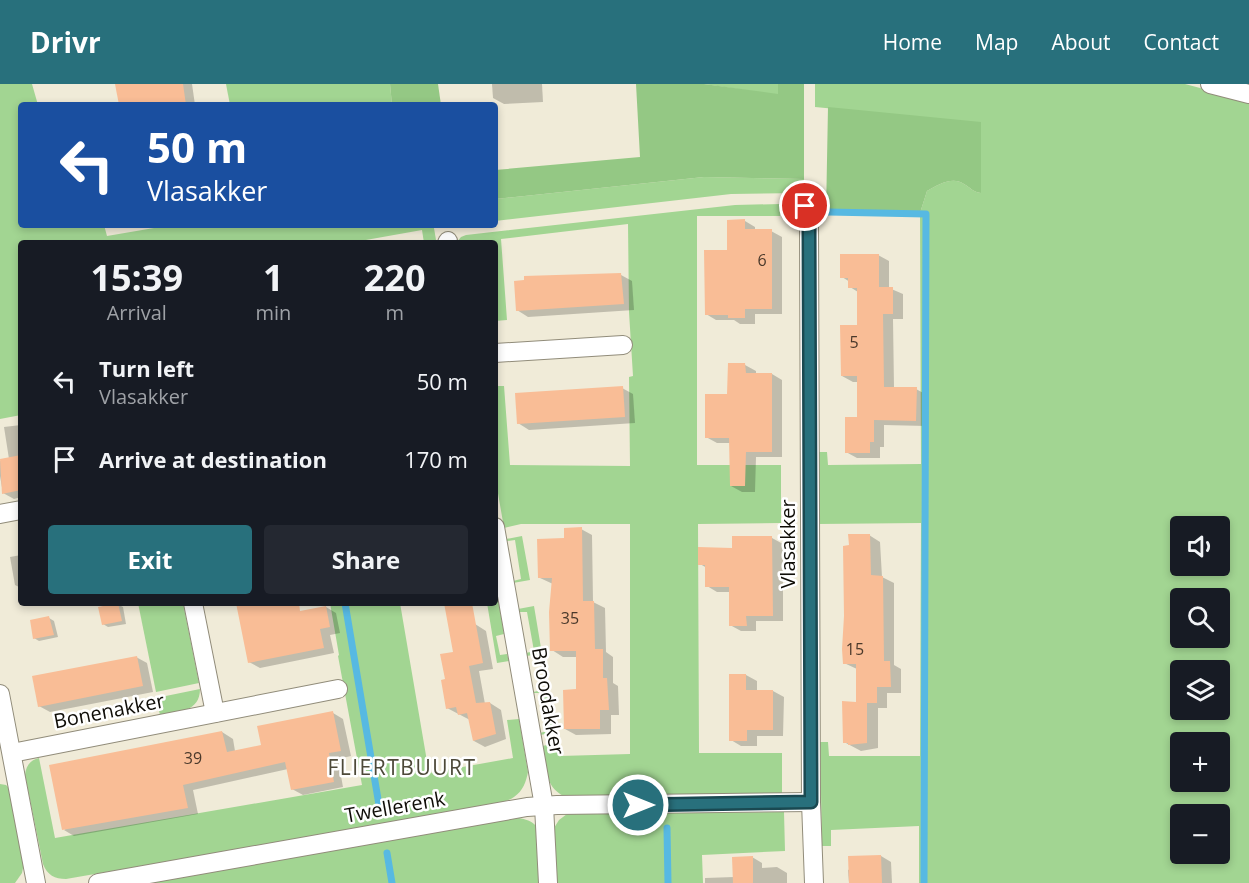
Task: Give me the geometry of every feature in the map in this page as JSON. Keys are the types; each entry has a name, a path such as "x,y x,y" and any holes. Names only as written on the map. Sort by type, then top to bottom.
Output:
{"street":[{"path":"1210,84 1249,94"},
{"name":"Vlasakker","path":"805,206 809,215 811,802 814,883"},
{"path":"498,353 623,345"},
{"path":"0,514 18,511"},
{"name":"Broodakker","path":"498,544 544,806 548,883"},
{"path":"193,606 215,713"},
{"name":"Bonenakker","path":"12,753 339,689"},
{"path":"0,694 36,883"},
{"name":"Twellerenk","path":"98,883 544,806 811,802"}],"green space":[{"path":"0,84 32,84 37,102 18,102 18,228 105,228 107,236 154,228 434,228 436,240 424,240 422,230 366,240 18,240 18,416 0,419"},
{"path":"226,84 390,84 392,102 229,102"},
{"path":"390,84 438,84 441,102 392,102"},
{"path":"636,84 704,84 778,94 778,84 804,84 804,179 704,177 498,199 498,170 640,157"},
{"path":"704,84 778,84 778,95"},
{"path":"815,84 1185,84 1249,101 1249,883 919,883 919,826 831,830 831,846 822,846 820,742 828,742 829,756 920,756 921,523 818,524 818,452 827,452 828,465 921,464 920,213 927,191 945,182 959,182 981,193 981,123 815,107"},
{"path":"828,107 981,122 981,193 959,182 950,181 927,191 920,213 826,214"},
{"path":"704,177 804,179 804,193 731,194 498,221 498,199"},
{"path":"780,204 780,216 697,216 697,465 781,465 781,523 698,524 699,753 782,753 782,794 566,797 554,788 547,776 542,746 558,743 560,756 630,754 630,524 521,524 504,528 498,493 498,386 504,386 510,465 630,466 629,377 633,376 629,312 628,224 501,239 507,320 498,321 498,240 458,240 466,235 735,205"},
{"path":"522,536 530,580 513,583 521,579 515,540 507,541 506,539"},
{"path":"498,598 504,634 496,636 500,655 507,654 509,661 497,663 488,606 498,606"},
{"path":"139,606 184,606 199,683 156,692"},
{"path":"331,606 401,606 429,773 513,758 507,720 519,719 528,772 520,792 499,803 438,813 430,817 66,879 49,874 43,864 25,775 29,764 39,758 55,838 362,785"},
{"path":"534,606 542,654 526,656 526,653 534,651 527,612 519,612 518,609"},
{"path":"200,689 199,697 192,707 181,712 160,715 156,698"},
{"path":"548,689 556,732 540,735 547,731 541,693 533,692"},
{"path":"0,784 9,788 24,863 22,873 15,883 0,883"},
{"path":"644,811 784,812 785,851 702,855 703,883 555,883 554,828 559,820 567,814 635,814"},
{"path":"519,818 532,823 538,831 541,883 144,883"}],"building":[{"path":"115,84 183,84 186,102 118,102"},
{"path":"745,219 745,229 772,229 772,309 745,309 745,318 705,315 704,250 727,250 727,220"},
{"path":"840,254 879,254 879,287 893,287 893,314 883,314 884,387 917,387 916,421 874,420 874,442 870,442 870,453 845,453 845,417 857,417 857,376 841,376 840,325 857,325 857,288 848,288 848,278 840,278"},
{"path":"621,273 624,304 516,311 514,281 524,280 524,276"},
{"path":"728,363 745,363 746,373 772,373 772,452 746,452 745,486 730,486 729,438 705,438 705,394 727,394"},
{"path":"623,386 625,417 517,424 515,393"},
{"path":"18,456 18,491 2,494 0,459"},
{"path":"582,527 583,601 594,601 595,649 603,649 603,678 607,678 609,710 600,710 600,729 564,729 563,690 576,689 576,651 550,651 549,612 552,578 538,578 537,539 564,538 564,528"},
{"path":"848,534 870,534 871,575 883,576 884,661 890,661 891,687 877,687 877,703 867,703 867,743 848,745 848,743 843,743 842,701 856,702 856,664 843,664 842,649 843,546 849,545"},
{"path":"732,536 772,536 773,616 746,616 747,626 729,626 729,587 705,587 705,565 698,565 698,547 732,548"},
{"path":"119,606 122,621 102,625 98,607"},
{"path":"237,606 299,606 300,611 326,606 330,627 320,629 324,648 248,663"},
{"path":"445,606 473,606 483,663 469,666 476,703 490,702 496,734 473,741 467,713 458,715 456,707 446,709 441,680 445,679 440,654 453,652"},
{"path":"49,616 54,635 33,639 30,620"},
{"path":"137,656 143,686 38,707 32,676"},
{"path":"729,674 746,674 746,690 773,690 773,730 747,730 747,741 729,741"},
{"path":"333,711 341,751 329,753 334,782 291,790 285,762 183,785 188,808 62,830 49,765 222,731 227,752 261,745 257,726"},
{"path":"881,855 882,883 849,883 848,856"},
{"path":"753,856 753,883 733,883 732,857"}],"waterway":[{"path":"828,212 926,214 924,883"},
{"path":"346,606 380,811"},
{"path":"667,828 668,883"},
{"path":"387,853 392,883"}],"district":[{"name":"FLIERTBUURT","path":"402,768"}],"route":[{"path":"638,805 811,802 809,215 805,206"}]}
